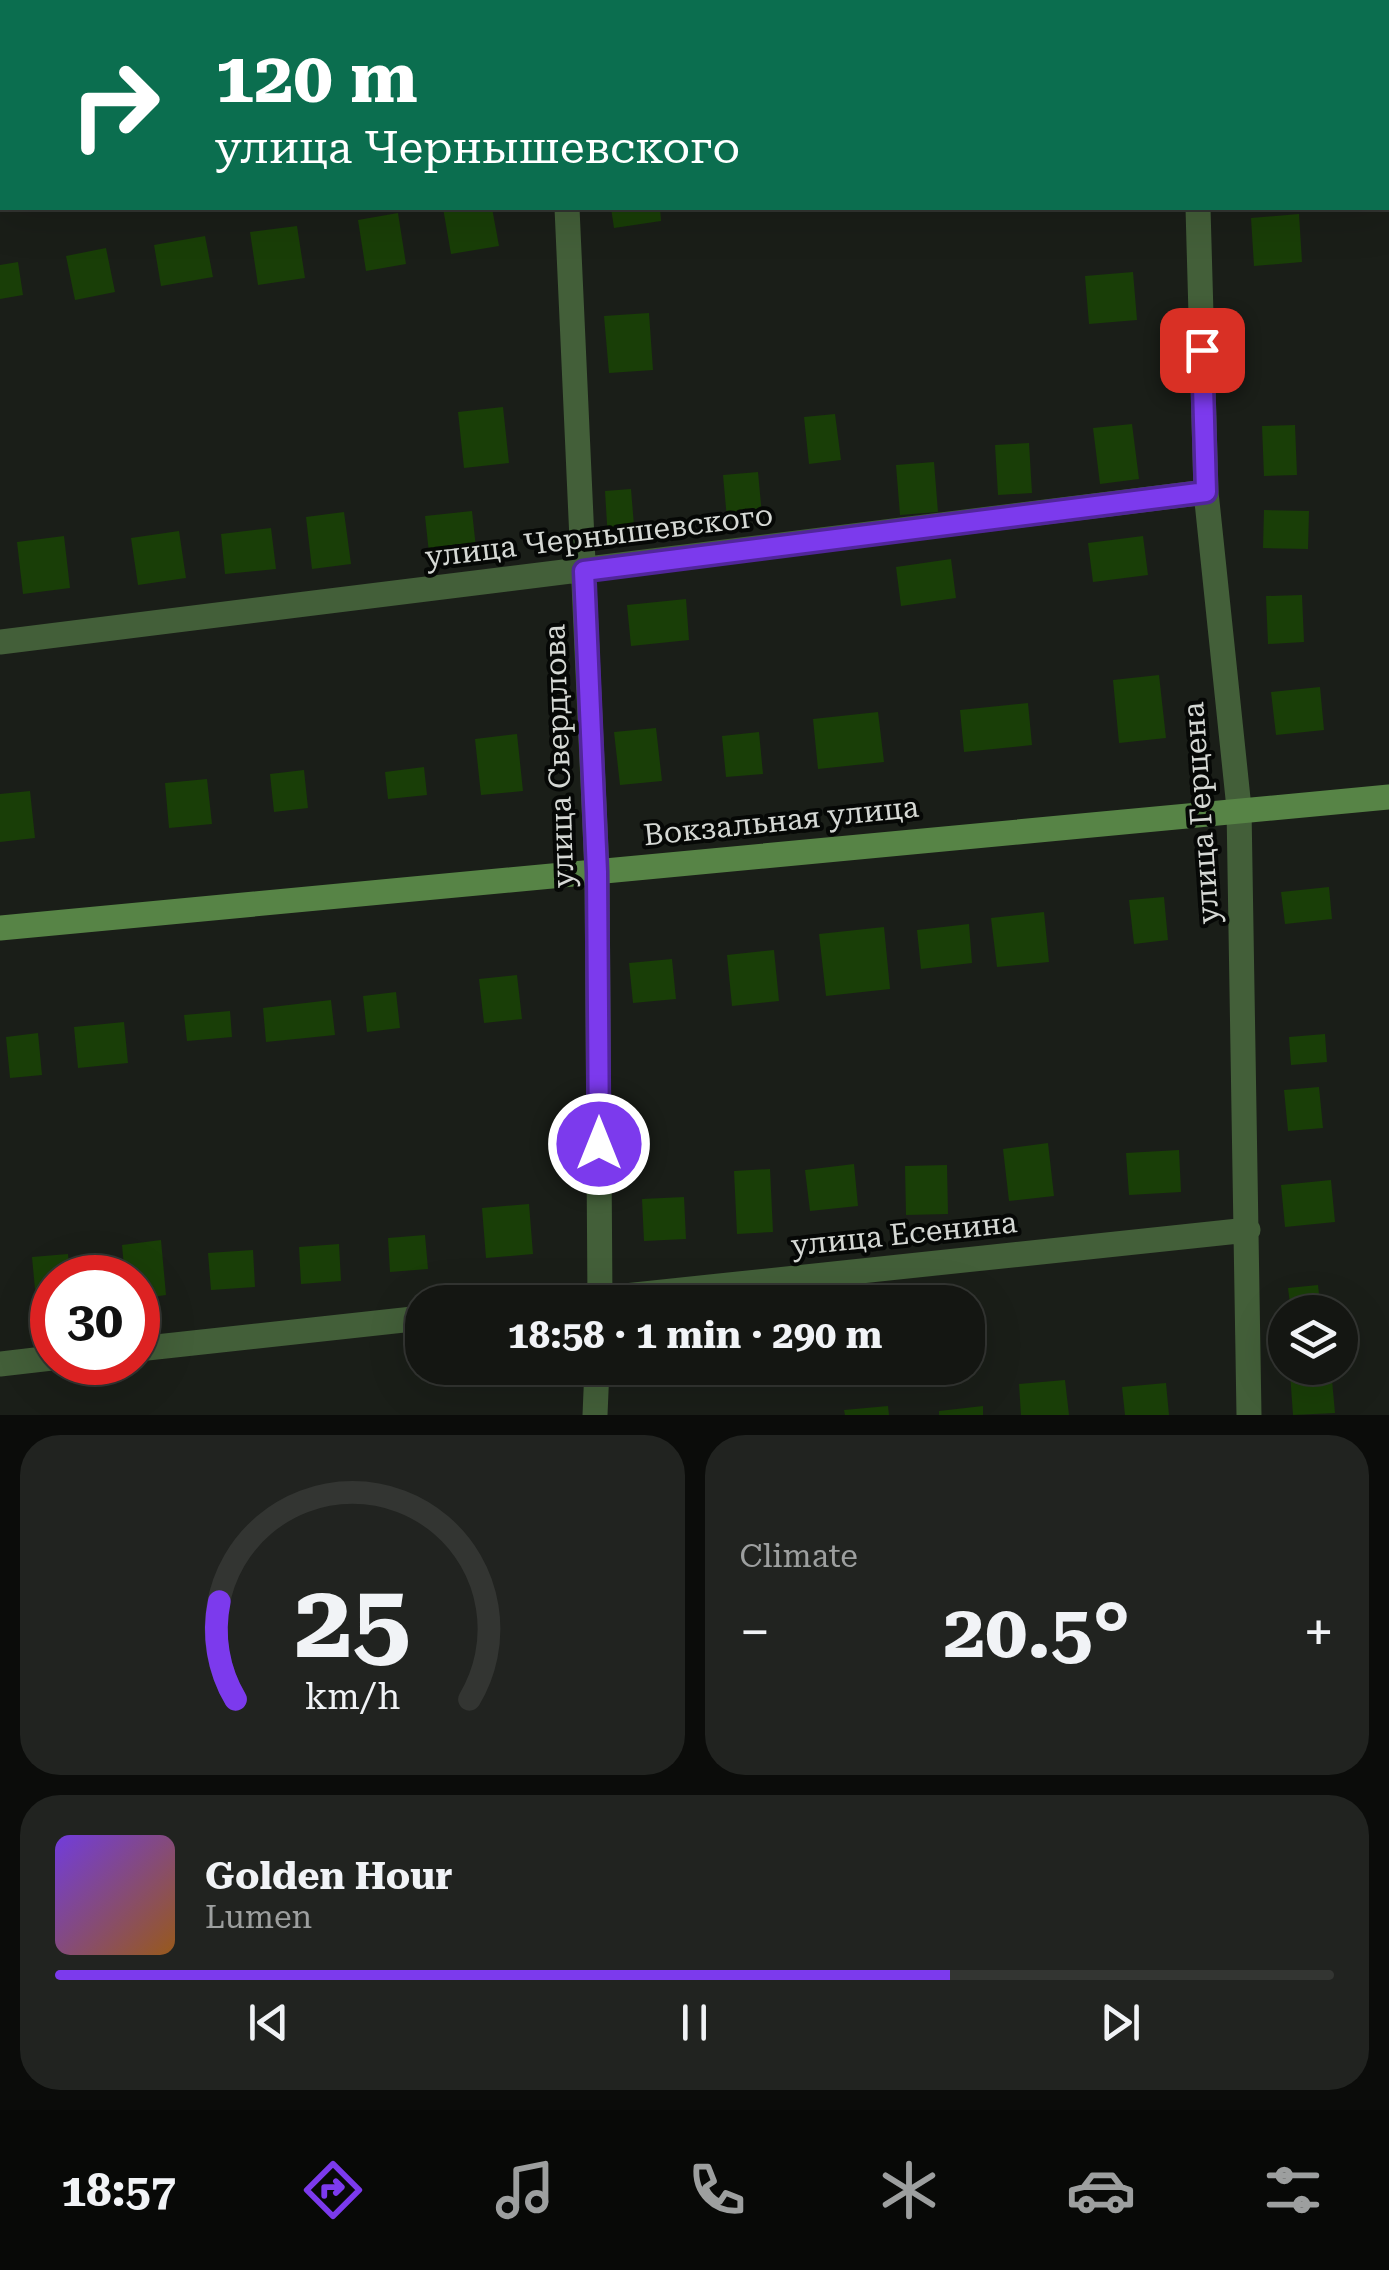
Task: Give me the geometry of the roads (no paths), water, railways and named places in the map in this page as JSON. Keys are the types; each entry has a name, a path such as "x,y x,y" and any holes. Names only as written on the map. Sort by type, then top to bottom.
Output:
{"main road":[{"name":"Вокзальная улица","path":"0,928 1239,808 1389,797"}],"street":[{"name":"улица Свердлова","path":"568,210 597,872 600,1285"},
{"name":"улица Герцена","path":"1198,210 1206,492 1239,808 1250,1415"},
{"name":"улица Чернышевского","path":"0,642 1206,492"},
{"name":"улица Есенина","path":"746,1285 1248,1230"},
{"path":"160,1347 405,1320"},
{"path":"0,1364 30,1361"},
{"path":"595,1415 596,1385"}]}
